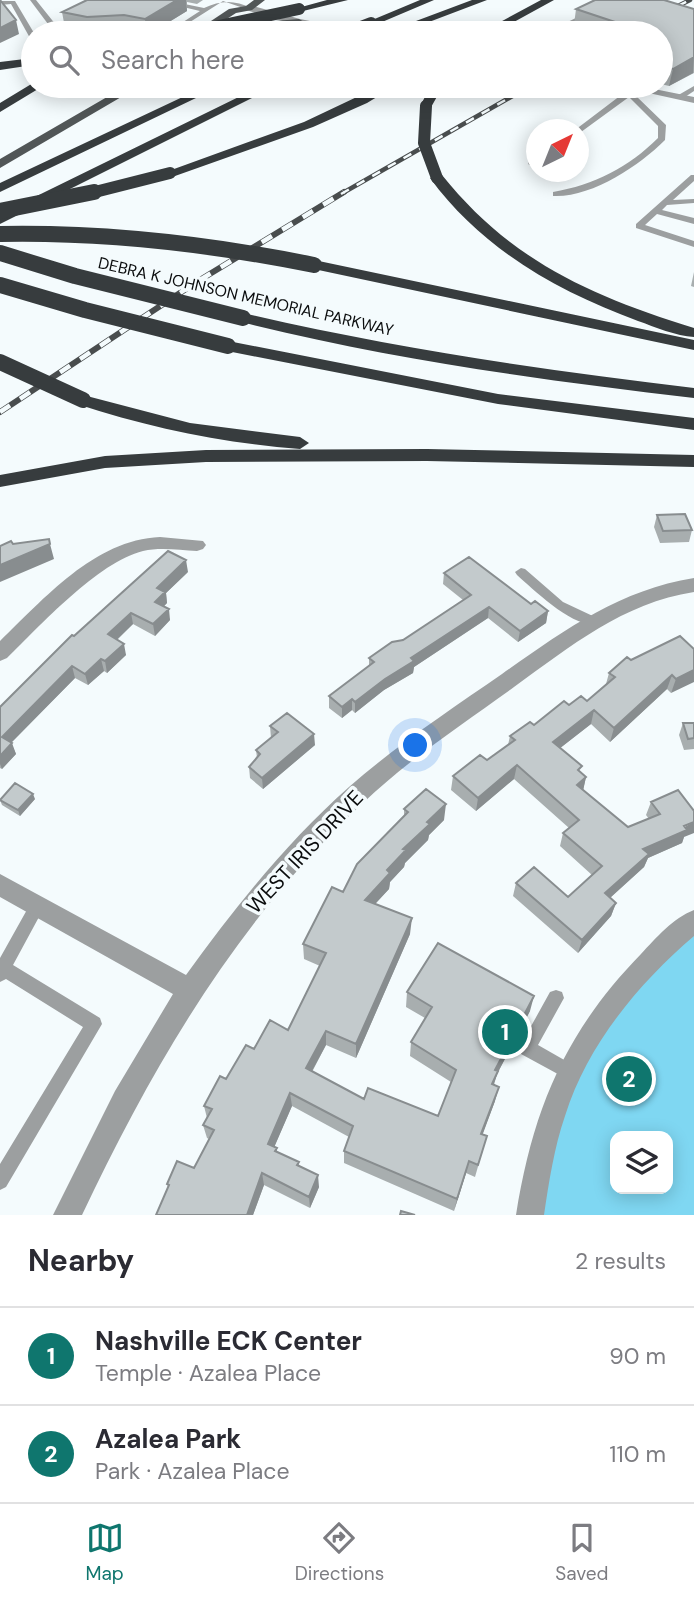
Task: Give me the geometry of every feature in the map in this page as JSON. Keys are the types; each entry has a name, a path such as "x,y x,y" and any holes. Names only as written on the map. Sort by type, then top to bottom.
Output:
{"highway":[{"path":"232,21 343,0"},
{"path":"376,21 429,0"},
{"path":"422,21 482,0"},
{"path":"512,21 548,0"},
{"path":"511,21 517,18"},
{"path":"0,66 21,63"},
{"path":"0,107 21,95"},
{"path":"0,188 190,98"},
{"path":"0,220 246,98"},
{"path":"0,211 84,195 170,173 263,144 320,121 365,98"},
{"path":"430,98 422,126 425,149 437,178 473,221 527,261 605,301 694,333"},
{"path":"0,234 84,234 150,238 220,247 694,345"},
{"name":"DEBRA K JOHNSON MEMORIAL PARKWAY","path":"0,253 75,276 363,346 557,377 694,393"},
{"path":"0,285 85,310 228,346 484,397 694,424"},
{"path":"0,362 83,400 157,422 238,438 427,455"},
{"path":"0,481 105,463 169,457 427,455 694,461"}],"main road":[{"path":"217,21 233,11 249,8 260,0"},
{"path":"238,21 248,14 249,8"},
{"path":"0,150 90,98"},
{"path":"0,164 113,98"}],"street":[{"path":"249,8 295,21"},
{"path":"673,96 694,100"},
{"path":"0,653 79,582 120,553 137,546 157,543 197,545"},
{"name":"WEST IRIS DRIVE","path":"67,1215 98,1149 190,990 266,891 358,794 423,742 593,621 634,600 694,585"},
{"path":"0,885 190,990"},
{"path":"530,1215 545,1129 567,1071 608,1006 667,944 694,921"}],"lane":[{"path":"0,4 22,0"},
{"path":"33,0 50,21"},
{"path":"156,0 206,10"},
{"path":"193,21 223,0 249,8"},
{"path":"577,21 618,0"},
{"path":"13,2 24,21"},
{"path":"68,21 87,11"},
{"path":"679,97 694,88"},
{"path":"589,121 617,98"},
{"path":"556,194 590,188 644,154 662,138 662,125 634,98"},
{"path":"694,177 639,226 694,244"},
{"path":"664,203 694,201"},
{"path":"656,211 694,221"},
{"path":"522,572 559,606 593,621"},
{"path":"0,1181 94,1024 2,971 38,904"},
{"path":"556,998 527,1048 567,1071"}],"shaded area":[{"path":"694,921 694,1215 530,1215 570,1065"}],"building":[{"path":"0,0 16,20 0,28"},
{"path":"87,0 177,0 145,19 124,15 87,17 62,12"},
{"path":"595,0 664,0 694,9 694,57 673,69 673,21 612,21 576,9"},
{"path":"685,514 692,530 663,531 657,515"},
{"path":"49,539 50,544 0,565 0,546 11,541 13,544"},
{"path":"168,551 186,560 157,588 165,592 155,602 169,609 153,624 131,613 108,634 124,644 105,661 101,659 85,674 72,666 2,737 12,743 0,756 0,707 72,635"},
{"path":"469,557 531,604 535,601 548,611 520,631 489,607 411,658 414,661 355,702 352,699 342,707 329,696 374,662 369,658 392,642 403,640 471,595 444,573"},
{"path":"680,636 694,649 694,670 676,679 672,675 614,728 594,710 553,742 582,766 578,770 586,777 577,785 628,827 660,814 651,802 678,790 694,811 694,822 684,826 687,830 643,849 649,854 605,893 616,903 582,940 516,883 534,867 568,897 602,866 563,833 579,820 517,765 478,798 453,776 480,755 487,760 515,740 510,736 530,722 534,725 564,701 569,705 581,696 587,701 615,677 609,673 627,657 631,660"},
{"path":"287,713 314,734 262,778 249,767 260,754 256,750 278,732 270,726"},
{"path":"683,723 694,723 694,738 688,739"},
{"path":"15,783 33,794 18,810 0,800"},
{"path":"426,789 446,804 427,822 430,824 403,849 406,850 387,870 390,873 365,900 412,918 356,1044 326,1031 306,1068 364,1099 368,1088 438,1116 456,1070 411,1042 432,1007 407,992 438,943 534,996 495,1070 498,1071 492,1084 499,1087 481,1134 487,1136 478,1165 469,1161 457,1199 344,1151 353,1126 290,1093 268,1144 277,1148 275,1151 299,1162 297,1165 318,1175 309,1197 262,1173 247,1215 156,1215 177,1161 194,1168 214,1130 203,1125 212,1109 204,1106 220,1076 226,1079 246,1045 254,1049 270,1020 288,1030 326,953 303,944 332,887 343,892 357,864 408,812 404,809"}],"railway":[{"path":"662,14 690,0"},
{"path":"341,194 509,98"},
{"path":"0,412 195,283 344,192"}],"place":[{"name":"Nashville ECK Center","path":"505,1032"},
{"name":"Azalea Park","path":"629,1079"}]}
